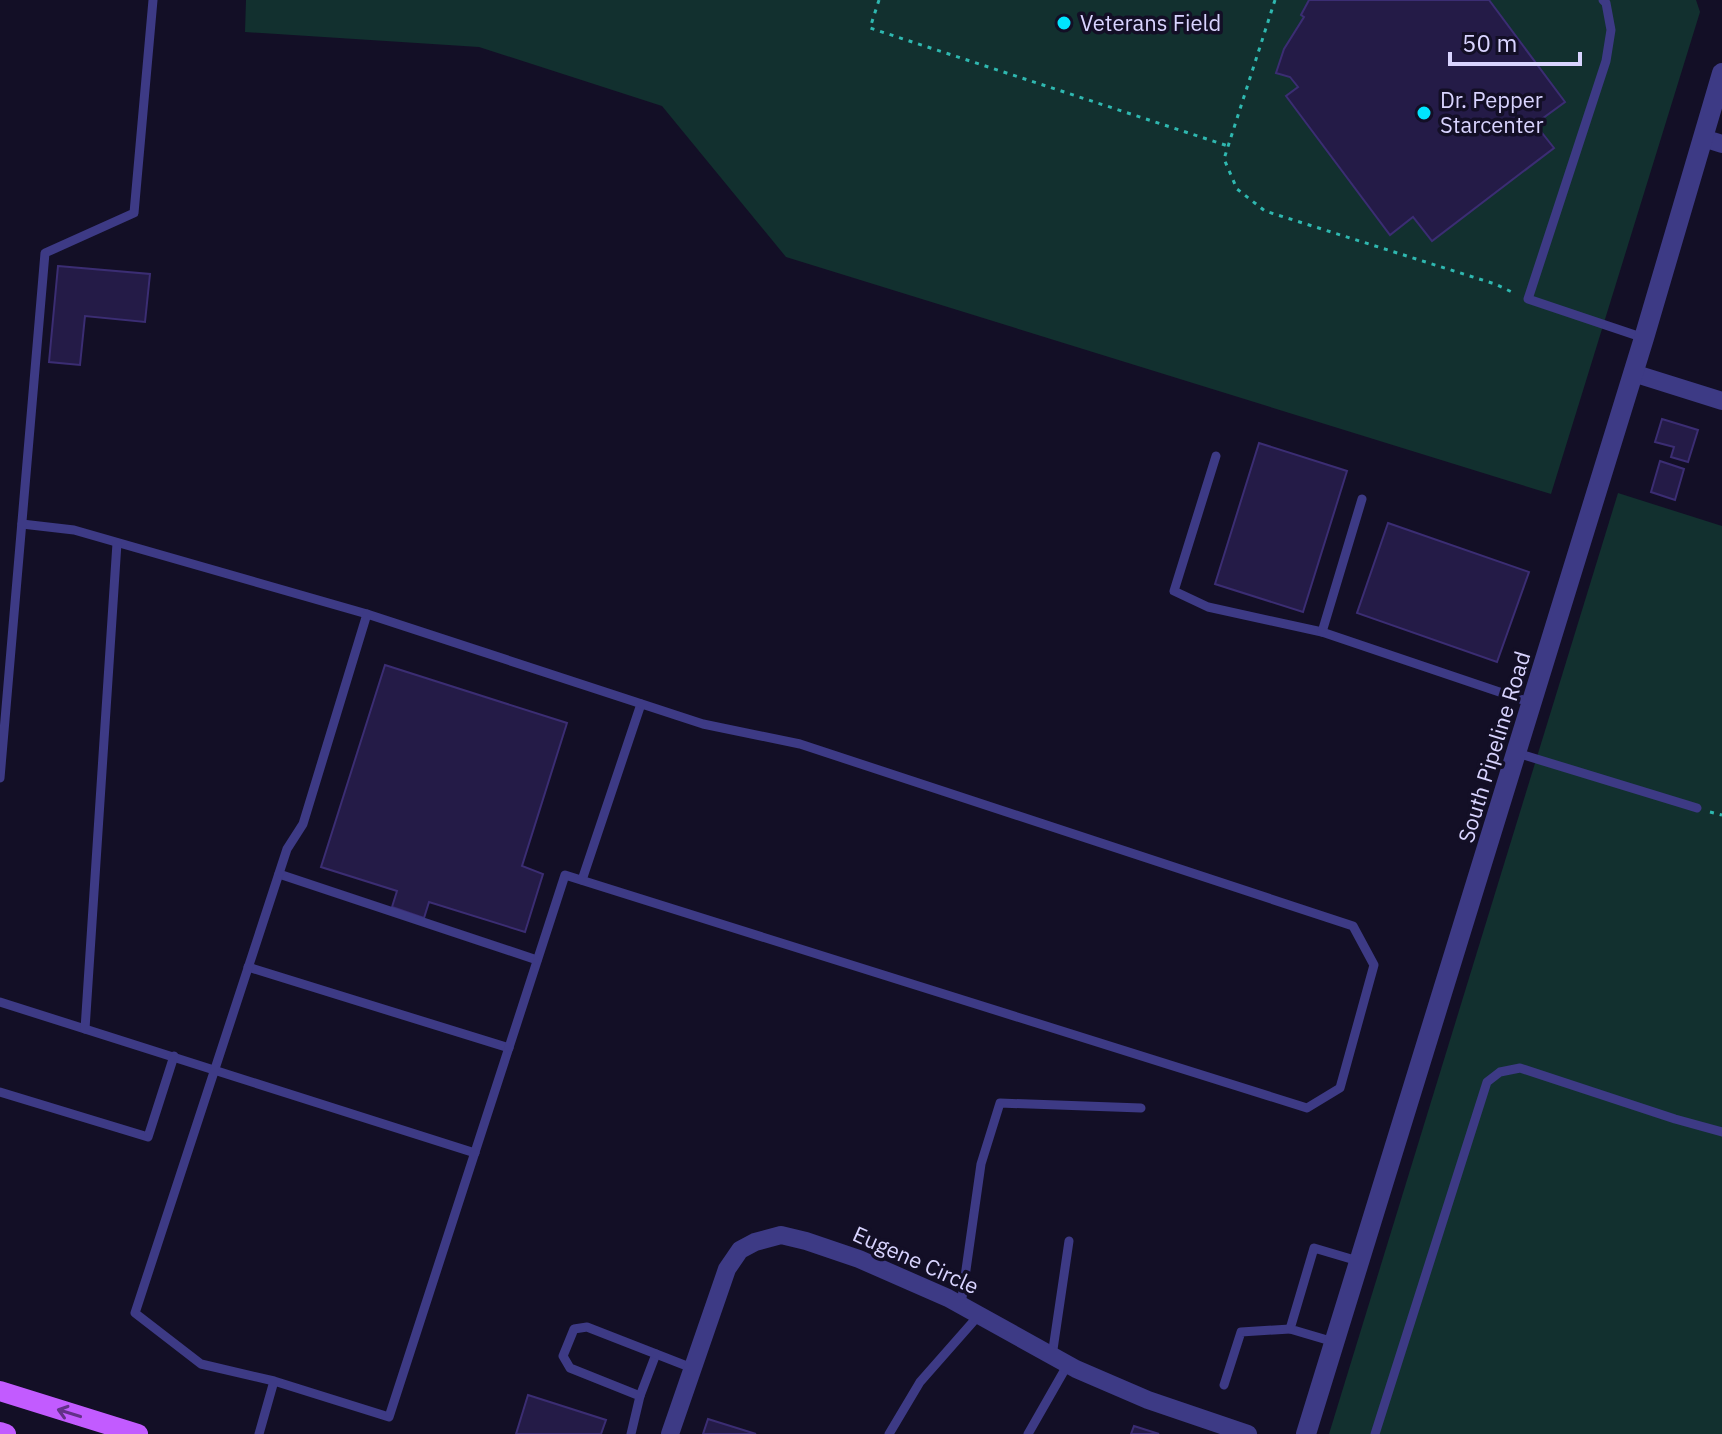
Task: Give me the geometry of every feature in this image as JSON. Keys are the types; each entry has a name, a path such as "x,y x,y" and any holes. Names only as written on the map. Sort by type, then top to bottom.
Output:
{"main road":[{"path":"0,1391 138,1434"}],"street":[{"name":"South Pipeline Road","path":"1306,1434 1633,373 1712,141 1722,73"},
{"path":"1633,373 1722,401"},
{"name":"Eugene Circle","path":"670,1434 727,1269 740,1250 781,1235 859,1259 961,1305 1060,1360 1148,1400 1248,1434"}],"lane":[{"path":"0,778 45,253 134,213 153,0"},
{"path":"1603,0 1611,30 1606,61 1528,299 1644,338"},
{"path":"1216,456 1174,591 1208,607 1322,632 1532,703"},
{"path":"1322,632 1362,499"},
{"path":"22,524 74,530 367,614 703,724 800,744 1353,926 1374,965 1340,1088 1307,1108 565,875 389,1417 274,1381 201,1364 135,1313 287,849 303,824 367,614"},
{"path":"85,1029 117,543"},
{"path":"582,880 641,704"},
{"path":"1517,753 1697,808"},
{"path":"279,874 537,960"},
{"path":"248,967 509,1048"},
{"path":"0,1002 475,1153"},
{"path":"0,1092 148,1137 174,1056"},
{"path":"1375,1434 1487,1082 1510,1068 1520,1068 1722,1132"},
{"path":"961,1305 981,1164 1000,1103 1141,1108"},
{"path":"1028,1434 1060,1360 1069,1241"},
{"path":"1290,1329 1314,1248 1359,1262"},
{"path":"889,1434 920,1382 979,1315"},
{"path":"640,1396 570,1368 563,1356 574,1329 587,1327 692,1368"},
{"path":"1224,1385 1241,1332 1290,1329 1334,1342"},
{"path":"631,1434 640,1396 656,1354"},
{"path":"259,1434 274,1381"}],"path":[{"path":"879,0 870,28 1228,146"},
{"path":"1275,0 1224,159 1237,189 1265,211 1495,284 1528,299"}],"green space":[{"path":"246,0 1696,0 1700,12 1551,494 786,257 662,106 479,47 245,32"},
{"path":"1618,493 1722,526 1722,1434 1329,1434"}],"building":[{"name":"Dr. Pepper Starcenter","path":"1309,0 1489,0 1565,102 1535,124 1554,148 1432,241 1413,217 1390,235 1286,96 1298,87 1290,77 1276,73 1284,49 1304,17 1301,15"},
{"path":"58,266 150,274 145,322 85,316 80,365 49,362"},
{"path":"1662,419 1698,430 1688,462 1671,457 1674,447 1655,442"},
{"path":"1259,443 1347,471 1303,612 1215,584"},
{"path":"1660,461 1684,469 1675,500 1651,492"},
{"path":"1388,523 1529,572 1497,662 1357,613"},
{"path":"385,665 567,723 522,866 543,874 525,932 429,902 424,918 392,907 397,891 321,867"},
{"path":"528,1395 606,1420 601,1434 516,1434"},
{"path":"708,1419 756,1434 703,1434"},
{"path":"1134,1426 1159,1434 1131,1434"}],"place":[{"name":"Veterans Field","path":"1064,23"},
{"name":"Dr. Pepper Starcenter","path":"1424,113"}]}
